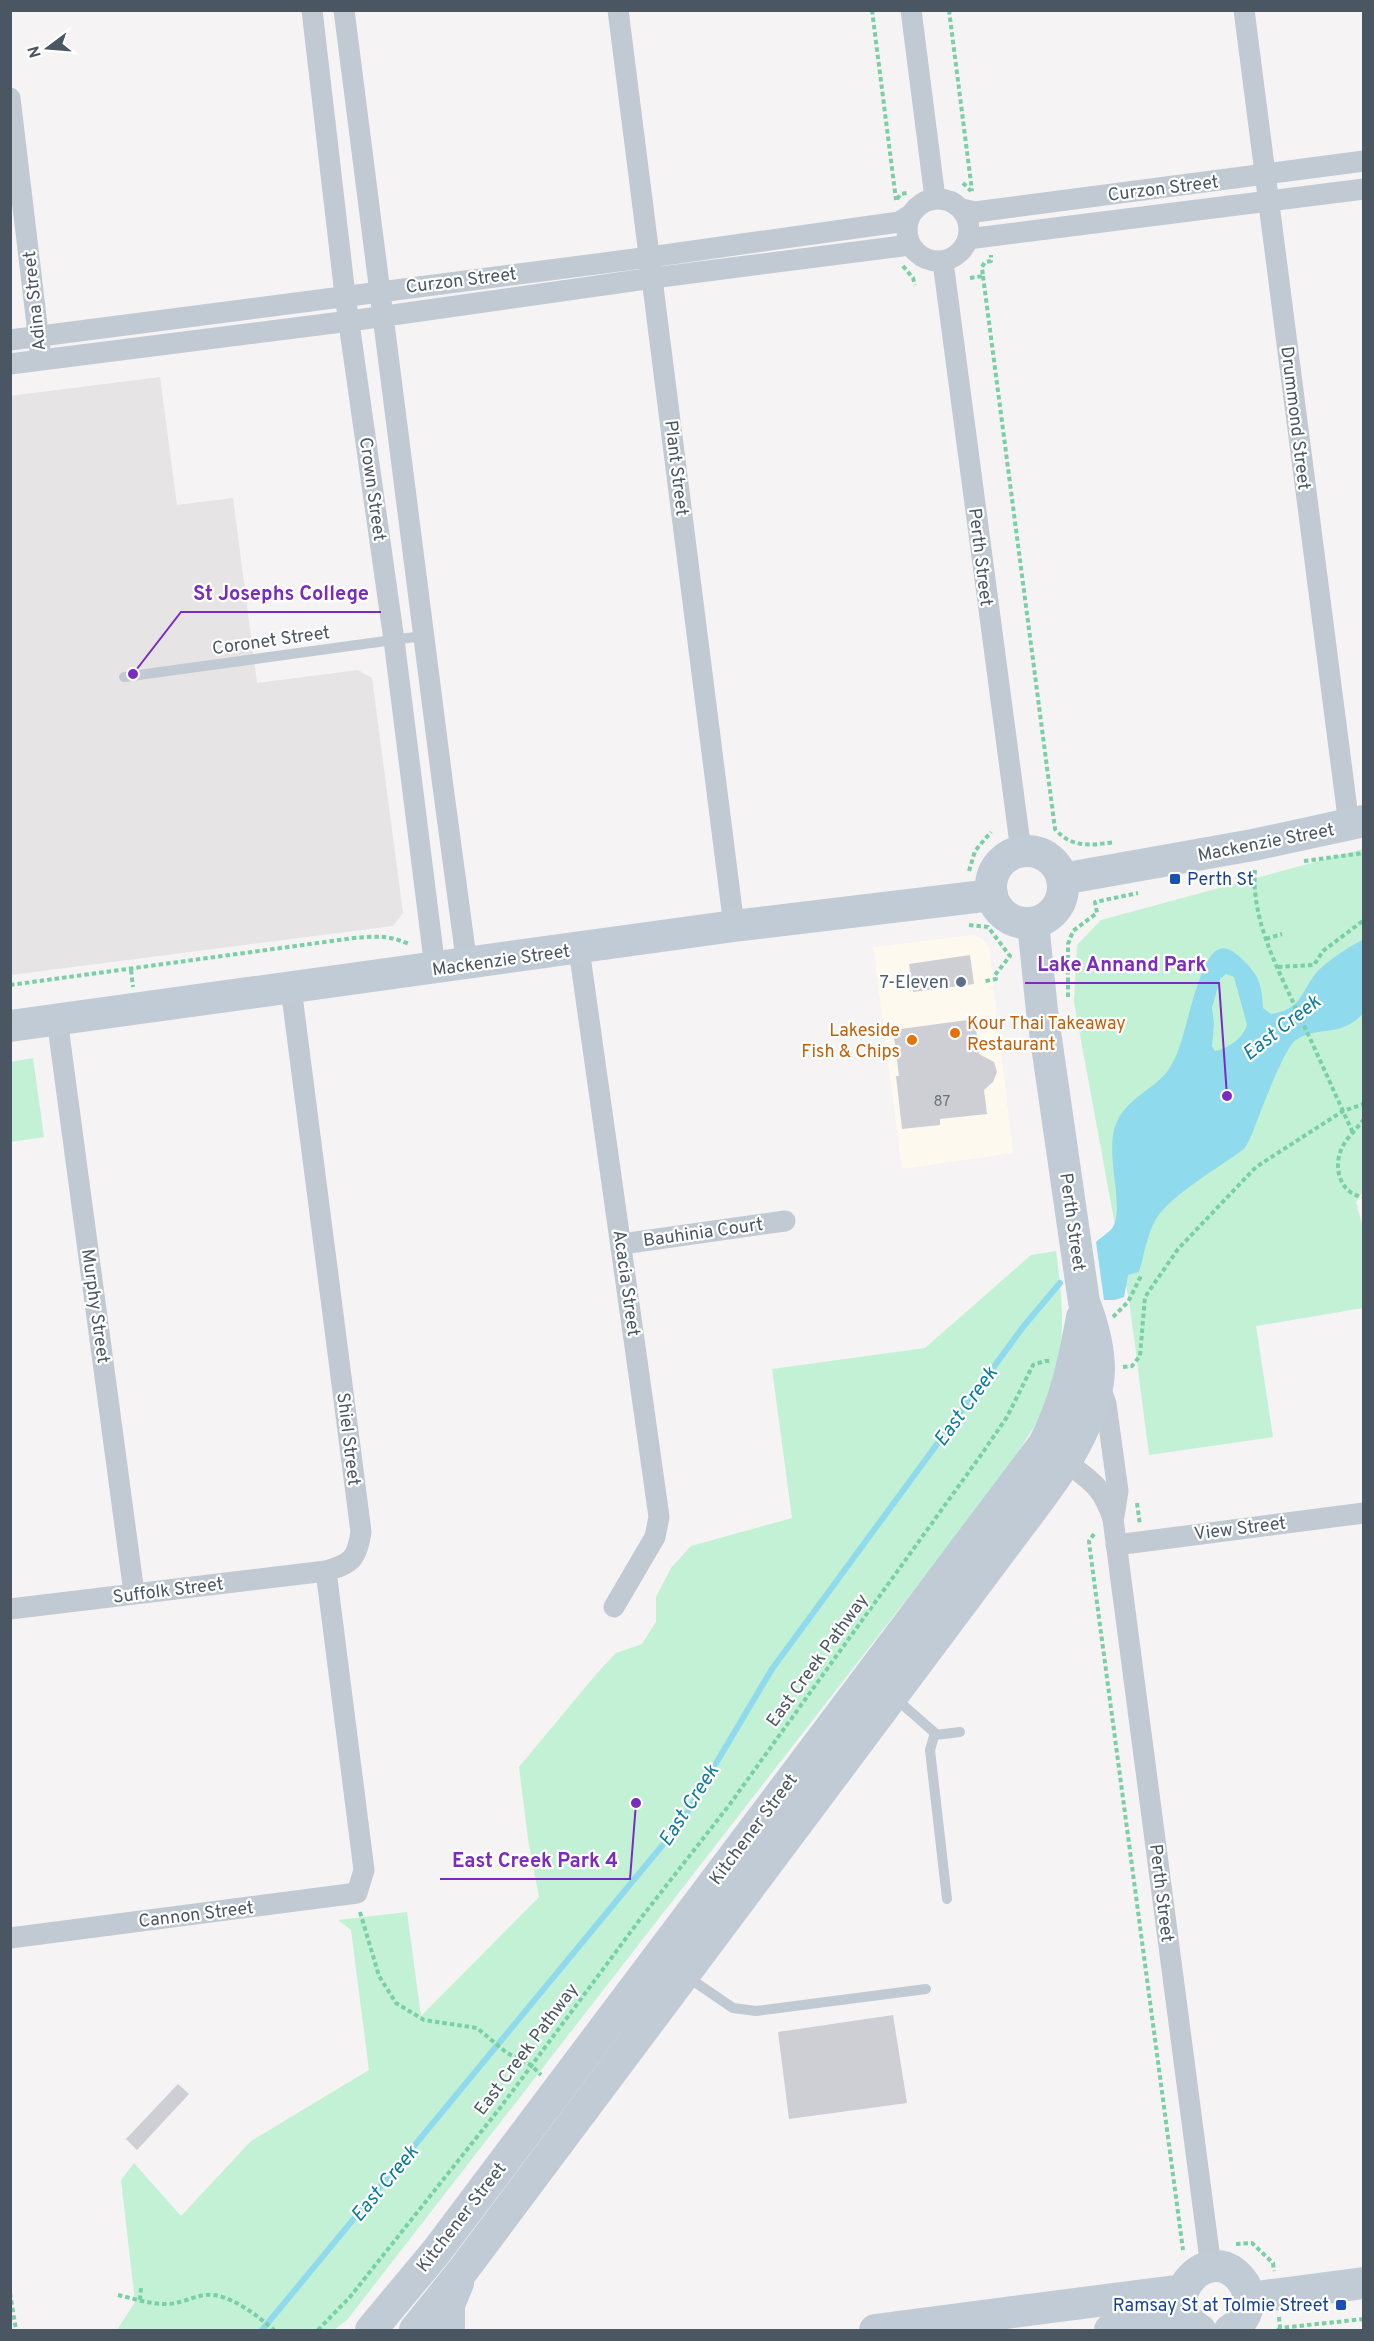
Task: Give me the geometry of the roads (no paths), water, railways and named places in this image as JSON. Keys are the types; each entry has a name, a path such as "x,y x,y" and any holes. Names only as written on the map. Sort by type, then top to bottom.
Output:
{"main road":[{"name":"Mackenzie Street","path":"1062,879 1253,845 1356,823"},
{"path":"1021,851 1036,852 1050,860 1056,865 1062,879 1062,896 1054,911 1048,917 1033,923 1011,920 996,905 992,895 991,885 997,867 1003,860 1021,851"},
{"name":"Mackenzie Street","path":"10,1026 291,988 434,955 467,965 734,927 992,895"},
{"name":"Perth Street","path":"1033,923 1042,1011 1077,1248 1096,1312 1090,1372"},
{"name":"Kitchener Street","path":"371,2331 436,2252 558,2090 1054,1453 1090,1413 1090,1372"},
{"name":"Kitchener Street","path":"415,2331 464,2269 892,1696 1054,1453"},
{"path":"558,2090 582,2109"},
{"path":"1110,2331 1194,2326 1182,2307 1183,2290 1191,2277 1211,2267 1223,2268 1234,2273 1245,2286 1249,2298 1247,2312 1233,2330"},
{"path":"449,2331 449,2305 464,2269"},
{"path":"1249,2298 1364,2283"},
{"path":"875,2331 925,2327 1183,2290"}],"street":[{"name":"Crown Street","path":"312,10 345,295 394,640 434,955"},
{"name":"Crown Street","path":"344,10 381,291 422,636 467,965"},
{"name":"Plant Street","path":"618,10 734,927"},
{"path":"910,10 935,198"},
{"name":"Drummond Street","path":"1244,10 1356,823"},
{"name":"Adina Street","path":"10,99 40,360"},
{"name":"Curzon Street","path":"967,200 975,212 1364,161"},
{"name":"Curzon Street","path":"968,239 1364,189"},
{"path":"935,198 954,203 967,200 968,239 961,252 943,261 923,258 910,244 907,235 910,215 925,201 935,198"},
{"name":"Curzon Street","path":"10,340 650,257 900,222 910,215"},
{"name":"Curzon Street","path":"10,364 350,321 910,244"},
{"name":"Perth Street","path":"943,261 1021,851"},
{"name":"Acacia Street","path":"579,949 659,1517 655,1537 614,1607"},
{"name":"Shiel Street","path":"291,988 361,1533 358,1550 347,1565 326,1571"},
{"name":"Murphy Street","path":"57,1019 134,1593"},
{"name":"Bauhinia Court","path":"622,1244 785,1221"},
{"name":"Perth Street","path":"1090,1372 1106,1404 1118,1491 1113,1519"},
{"name":"Perth Street","path":"1054,1453 1095,1484 1107,1498 1113,1519 1211,2267"},
{"name":"View Street","path":"1116,1545 1364,1513"},
{"name":"Suffolk Street","path":"10,1609 326,1571"},
{"name":"Cannon Street","path":"10,1938 357,1893 364,1870 326,1571"}],"lane":[{"name":"Coronet Street","path":"124,676 422,636"},
{"path":"892,1696 935,1735"},
{"path":"935,1735 960,1732"},
{"path":"935,1735 930,1744 930,1750 947,1899"},
{"path":"683,1975 733,2008 756,2011 926,1989"}],"water":[{"path":"1363,940 1363,1014 1345,1026 1312,1033 1296,1040 1284,1057 1244,1149 1197,1181 1163,1210 1150,1231 1139,1272 1128,1275 1124,1297 1104,1300 1096,1242 1113,1227 1116,1218 1112,1149 1116,1124 1126,1108 1161,1079 1172,1064 1177,1055 1200,978 1212,954 1219,949 1227,949 1246,963 1259,983 1263,1008 1271,1014 1281,1012 1295,1004 1321,968","holes":["1226,974 1234,977 1247,1025 1234,1042 1215,1051 1212,1046 1214,1023 1212,1008 1220,979"]}],"waterway":[{"name":"East Creek","path":"262,2330 680,1824 772,1669 1023,1327 1060,1283"}],"place":[{"name":"St Josephs College","path":"133,674"},
{"name":"Perth St","path":"1175,879"},
{"name":"7-Eleven","path":"961,982"},
{"name":"Kour Thai Takeaway Restaurant","path":"955,1033"},
{"name":"Lakeside Fish & Chips","path":"912,1040"},
{"name":"Lake Annand Park","path":"1227,1096"},
{"name":"East Creek Park 4","path":"636,1803"},
{"name":"Ramsay St at Tolmie Street","path":"1341,2305"}]}
